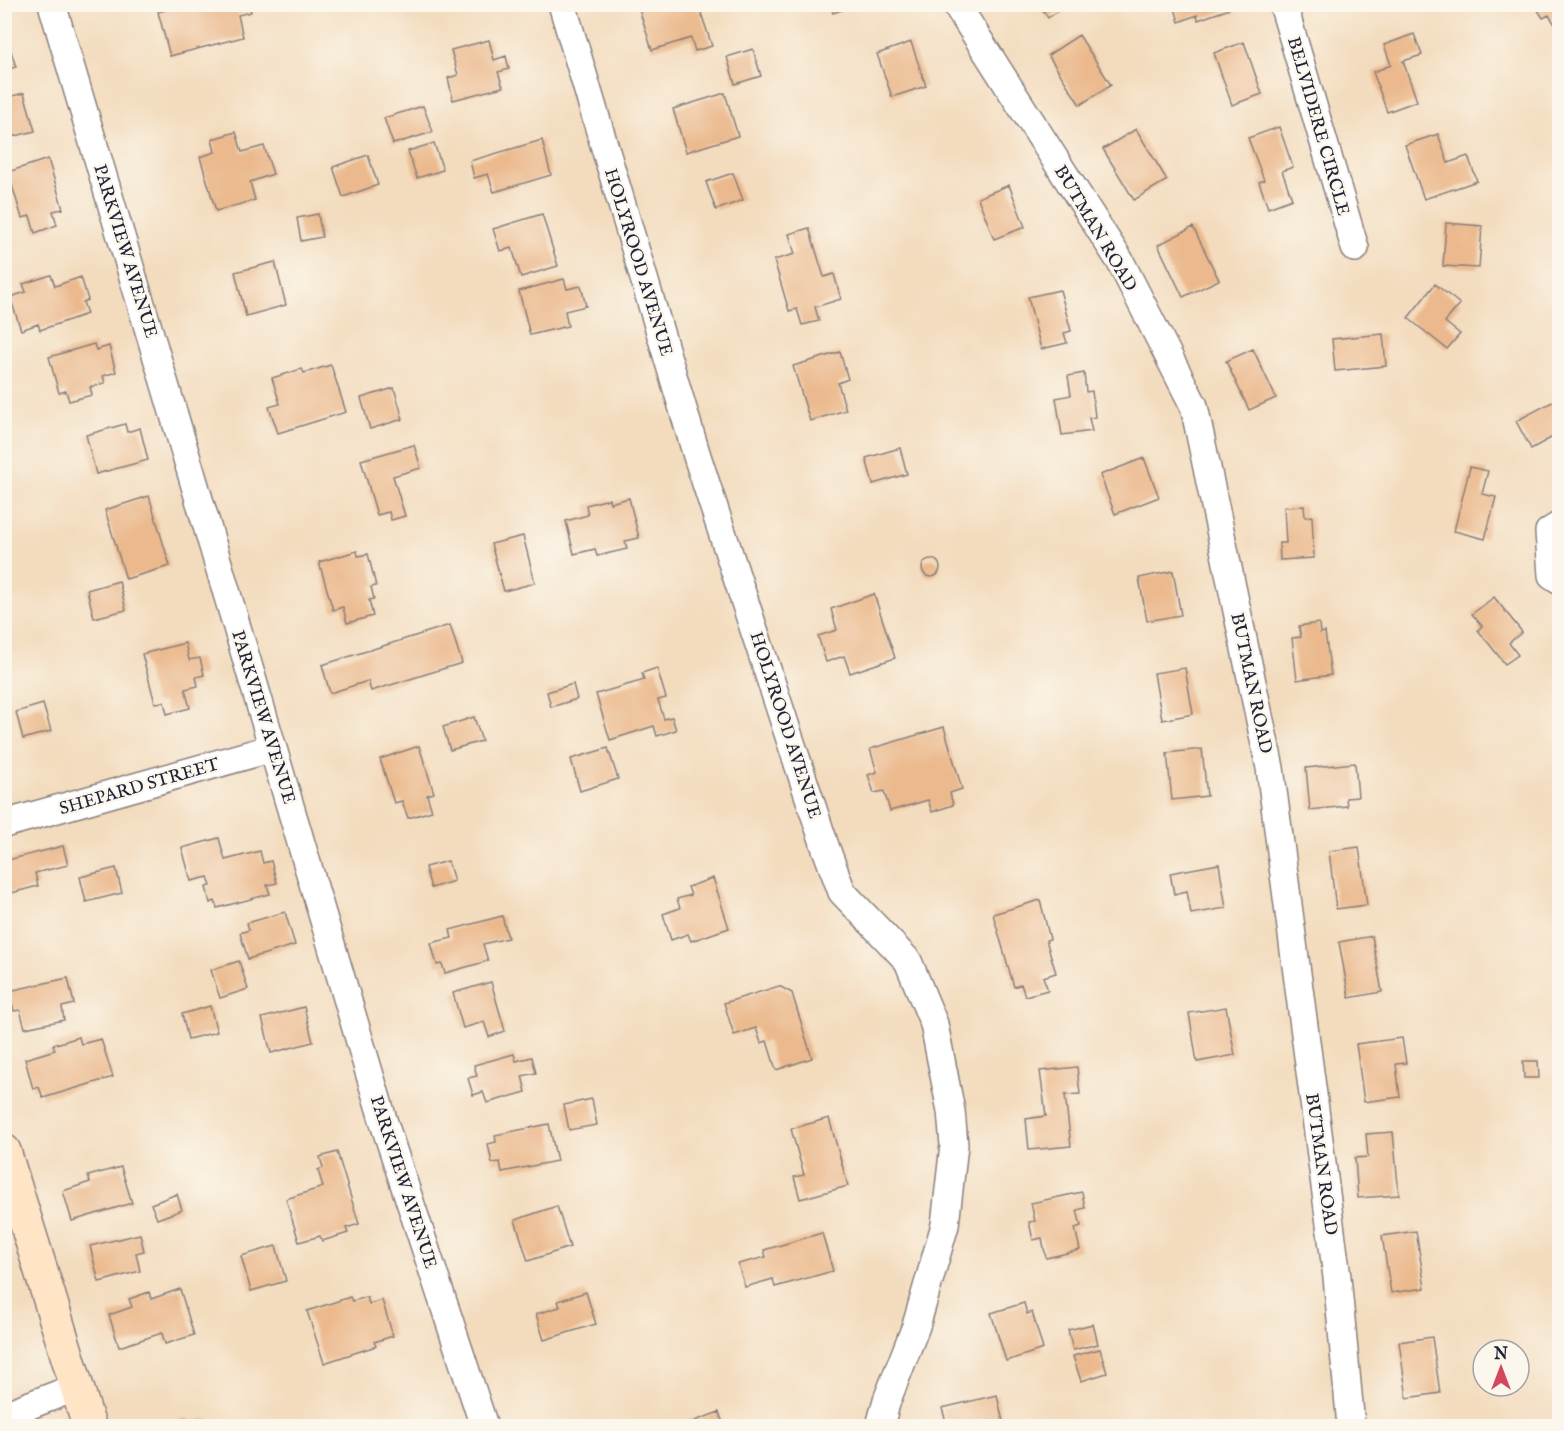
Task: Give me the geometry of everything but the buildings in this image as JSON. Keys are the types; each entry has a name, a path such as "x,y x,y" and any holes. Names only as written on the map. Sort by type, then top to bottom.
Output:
{"street":[{"name":"PARKVIEW AVENUE","path":"52,4 385,1126 484,1426"},
{"name":"HOLYROOD AVENUE","path":"562,4 697,456 828,855 842,892 908,961 934,1024 951,1111 954,1145 945,1226 916,1326 887,1400 880,1426"},
{"name":"BUTMAN ROAD","path":"956,4 1120,261 1194,406 1270,768 1337,1277 1351,1426"},
{"name":"BELVIDERE CIRCLE","path":"1283,4 1355,248"},
{"path":"1560,525 1549,531 1552,575 1560,579"},
{"name":"SHEPARD STREET","path":"4,824 273,748"},
{"path":"4,1151 89,1426"},
{"path":"4,1415 77,1388"}]}
